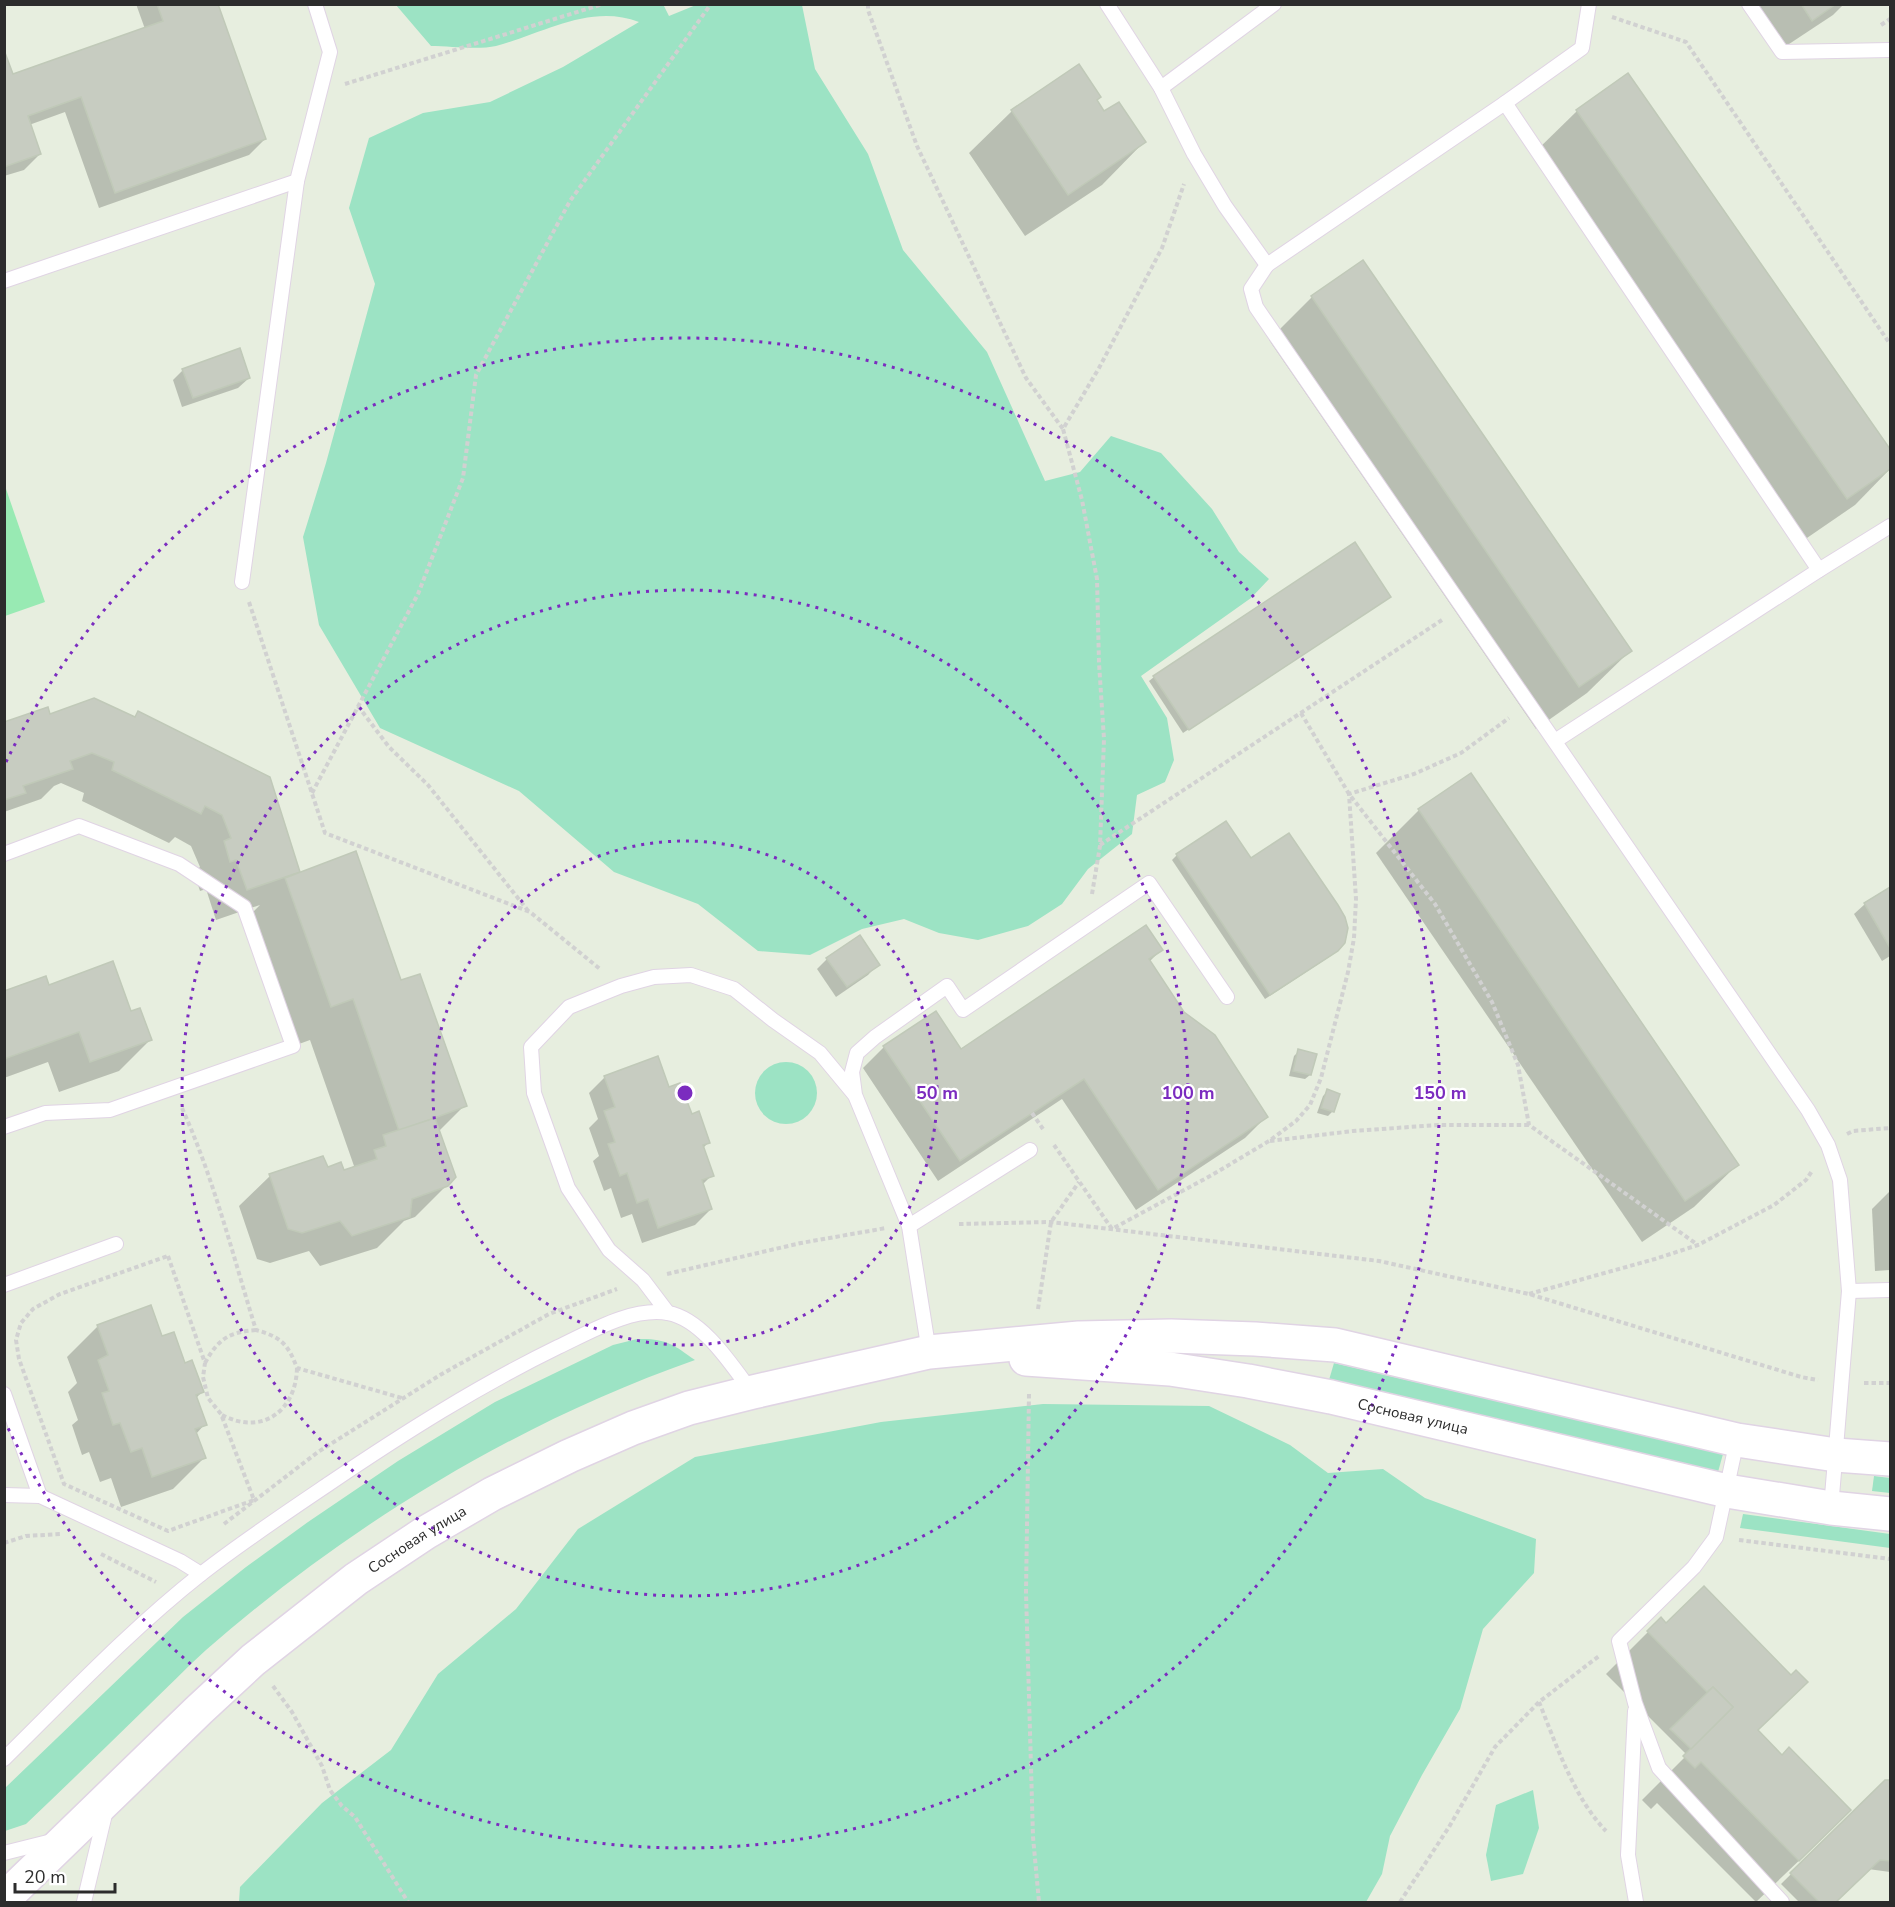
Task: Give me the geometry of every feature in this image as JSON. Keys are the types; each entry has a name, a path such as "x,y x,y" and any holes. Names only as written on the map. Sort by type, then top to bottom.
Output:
{"street":[{"name":"Сосновая улица","path":"1034,1351 1079,1338 1171,1336 1335,1345 1737,1440 1836,1455 1890,1459"},
{"name":"Сосновая улица","path":"4,1899 253,1660 356,1579 425,1533 492,1494 633,1428 689,1408 929,1352 1034,1351 1269,1385 1331,1397 1727,1491 1832,1508 1890,1514"}],"lane":[{"path":"242,582 297,181 330,52 315,4"},
{"path":"1107,4 1161,88 1194,154 1225,206 1267,265"},
{"path":"1161,88 1274,4"},
{"path":"1749,4 1782,52 1890,50"},
{"path":"1589,7 1582,48 1267,265 1251,288 1256,307 1802,1101 1828,1145 1840,1180 1849,1292 1832,1508"},
{"path":"1505,103 1819,570"},
{"path":"4,281 297,181"},
{"path":"1555,741 1890,526"},
{"path":"4,854 79,826 179,864 244,907 293,1046 110,1110 45,1113 4,1127"},
{"path":"929,1352 909,1226 855,1095 852,1072 857,1053 874,1037 947,986 963,1010 1149,883 1227,997"},
{"path":"668,1313 643,1280 609,1250 568,1188 534,1093 531,1047 569,1007 621,986 654,977 691,975 734,989 820,1053 855,1095"},
{"path":"909,1226 1030,1150"},
{"path":"4,1285 116,1244"},
{"path":"1849,1292 1890,1290"},
{"path":"4,1759 132,1634 201,1575 286,1512 390,1442 508,1371 584,1334 622,1319 650,1313 668,1313 688,1320 704,1334 728,1359 753,1392"},
{"path":"4,1394 40,1496"},
{"path":"1737,1440 1716,1537 1694,1567 1619,1641 1635,1703 1659,1768 1782,1902"},
{"path":"4,1495 40,1496 180,1561 201,1575"},
{"path":"1635,1703 1628,1854 1636,1902"},
{"path":"84,1902 110,1796"},
{"path":"4,1853 66,1838"}],"path":[{"path":"320,91 603,4"},
{"path":"312,793 418,594 463,478 476,375 570,201 711,4"},
{"path":"868,4 868,10 917,146 1026,378 1064,429 1082,500 1096,579 1104,739 1100,846 1088,924"},
{"path":"1589,7 1686,42 1890,344"},
{"path":"1064,429 1162,248 1194,154"},
{"path":"242,582 325,833 530,912"},
{"path":"1100,846 1463,606"},
{"path":"1349,794 1414,774 1461,753 1529,703"},
{"path":"358,706 388,747 428,785 530,912 621,986"},
{"path":"1301,713 1349,794 1435,904 1492,1002 1518,1065 1530,1125"},
{"path":"1052,1143 1112,1229 1269,1141 1296,1121 1310,1105 1321,1078 1348,972 1354,938 1356,899 1349,794"},
{"path":"173,1088 192,1130 256,1330"},
{"path":"1032,1113 1046,1133"},
{"path":"1269,1141 1353,1131 1438,1125 1530,1125 1698,1245"},
{"path":"1529,1294 1698,1245 1774,1205 1806,1180 1828,1145 1853,1131 1890,1128"},
{"path":"1039,1902 1033,1837 1026,1592 1029,1390 1051,1222 1079,1182"},
{"path":"205,1363 168,1257 60,1294 33,1309 21,1323 16,1340 19,1359 64,1484 168,1531 254,1500 221,1414 208,1398 203,1377 205,1363 213,1350 227,1337 240,1331 256,1330 271,1334 285,1343 297,1368 297,1382 292,1395 274,1415 245,1424 221,1414"},
{"path":"297,1368 403,1398"},
{"path":"4,1543 26,1536 64,1534"},
{"path":"1716,1537 1890,1559"},
{"path":"95,1550 156,1583"},
{"path":"1400,1902 1449,1827 1495,1747 1539,1702 1619,1641"},
{"path":"253,1660 292,1712 322,1766 330,1790 342,1806 355,1817 408,1902"},
{"path":"1539,1702 1581,1795 1603,1828 1628,1854"}],"green space":[{"path":"663,4 669,16 696,5 802,5 815,69 868,154 903,250 987,352 1045,481 1080,472 1111,436 1161,453 1212,509 1239,552 1269,579 1251,598 1141,676 1167,718 1174,760 1165,782 1137,795 1132,834 1088,869 1062,904 1028,926 978,940 939,933 904,919 862,929 810,955 758,951 698,904 614,872 519,791 380,728 319,625 303,537 326,463 375,284 349,208 369,138 423,113 490,102 563,67 639,22 621,17 584,18 496,46 473,48 431,46 396,5"},
{"path":"5,486 45,602 4,616"},
{"path":"786,1062 798,1064 808,1071 815,1081 817,1093 815,1105 808,1115 798,1122 786,1124 774,1122 764,1115 757,1105 755,1093 757,1081 764,1071 774,1064"},
{"path":"637,1339 668,1343 695,1360 628,1385 499,1446 376,1520 261,1604 206,1650 26,1824 5,1831 5,1788 183,1617 246,1567 398,1461 495,1402 613,1345"},
{"path":"1334,1363 1723,1454 1718,1472 1329,1380"},
{"path":"1043,1404 1209,1406 1290,1445 1328,1473 1383,1469 1425,1498 1536,1539 1534,1573 1483,1629 1460,1709 1390,1836 1382,1874 1366,1902 239,1902 240,1887 322,1803 391,1750 438,1674 516,1609 578,1529 695,1457 881,1422"},
{"path":"1874,1476 1890,1478 1890,1493 1872,1491"},
{"path":"1743,1514 1890,1534 1890,1548 1740,1528"},
{"path":"1533,1790 1539,1828 1523,1874 1491,1881 1486,1855 1496,1805"}],"building":[{"path":"157,4 218,4 266,139 115,193 81,97 28,116 41,154 4,167 4,50 13,74 163,21"},
{"path":"1801,4 1836,4 1812,21"},
{"path":"1079,64 1101,97 1097,100 1104,111 1119,102 1146,142 1068,195 1011,110"},
{"path":"1628,73 1890,449 1890,469 1847,499 1576,110"},
{"path":"1363,260 1632,651 1579,687 1311,296"},
{"path":"240,348 250,378 193,398 182,369"},
{"path":"1355,542 1391,597 1189,730 1153,676"},
{"path":"94,698 135,717 138,711 270,777 300,872 247,890 236,860 230,862 224,841 231,838 222,815 205,806 201,814 112,770 114,762 92,753 70,761 73,769 23,786 26,793 4,800 4,722 48,707 50,714"},
{"path":"1471,773 1739,1165 1685,1201 1418,809"},
{"path":"1226,821 1251,858 1289,833 1338,905 1348,928 1345,943 1338,951 1270,995 1176,854"},
{"path":"356,851 401,980 420,974 467,1106 399,1131 353,999 331,1007 285,878"},
{"path":"1890,887 1890,948 1864,903"},
{"path":"1146,925 1163,950 1149,959 1184,1012 1215,1035 1268,1117 1158,1190 1084,1079 960,1161 883,1046 936,1011 961,1049"},
{"path":"860,935 880,965 847,987 826,958"},
{"path":"113,961 131,1011 140,1008 152,1040 90,1062 79,1032 4,1059 4,991 46,976 49,985"},
{"path":"1298,1049 1317,1054 1311,1075 1293,1071"},
{"path":"658,1056 669,1087 680,1083 692,1114 699,1111 710,1143 703,1145 714,1176 702,1180 712,1209 658,1228 648,1199 637,1203 627,1173 620,1176 608,1144 615,1142 604,1111 615,1107 604,1076"},
{"path":"1327,1089 1340,1094 1334,1112 1321,1108"},
{"path":"435,1118 456,1177 448,1186 412,1199 410,1217 352,1236 340,1221 302,1233 288,1229 269,1174 323,1156 328,1167 341,1162 344,1170 377,1159 374,1150 386,1146 383,1135"},
{"path":"151,1305 162,1336 174,1332 185,1363 192,1360 204,1392 196,1395 207,1425 195,1429 206,1458 152,1477 142,1448 131,1452 120,1423 113,1425 102,1393 109,1391 98,1360 108,1355 97,1325"},
{"path":"1704,1586 1791,1675 1796,1670 1808,1682 1758,1730 1782,1755 1789,1747 1851,1810 1799,1861 1701,1762 1695,1768 1683,1756 1733,1707 1713,1687 1707,1692 1647,1631 1661,1617 1666,1623"},
{"path":"1713,1687 1733,1707 1691,1749 1670,1729"},
{"path":"1885,1780 1890,1780 1890,1861 1880,1860 1836,1902 1819,1902 1790,1873"}]}
